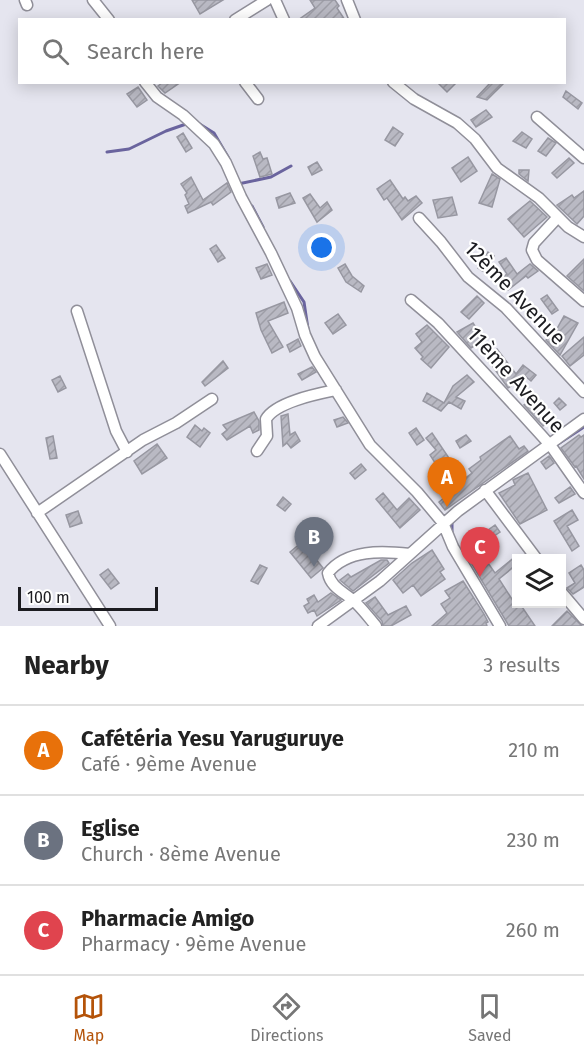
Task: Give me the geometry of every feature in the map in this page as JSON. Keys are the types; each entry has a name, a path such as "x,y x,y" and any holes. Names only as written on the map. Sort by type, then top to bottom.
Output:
{"street":[{"path":"93,0 107,18"},
{"path":"238,18 267,0"},
{"path":"275,0 283,18"},
{"path":"347,0 354,18"},
{"path":"147,84 157,97 188,120 214,144 226,163 297,308 310,346 336,390 370,445 447,520 453,547 500,626"},
{"path":"247,84 258,99"},
{"path":"395,84 414,99 457,123 475,139 497,168 539,198 568,227 584,237"},
{"path":"537,117 584,159"},
{"path":"558,217 534,243 532,250 537,260 584,301"},
{"name":"12ème Avenue","path":"419,218 468,277 506,308 584,392"},
{"name":"11ème Avenue","path":"411,300 438,323 552,448 584,493"},
{"path":"76,311 116,431 127,452"},
{"path":"257,451 267,436 266,419 271,413 301,399 336,390"},
{"path":"37,513 143,440 176,423 212,399"},
{"path":"318,626 355,601 447,520 552,448 584,419"},
{"path":"0,454 110,626"},
{"path":"487,493 533,554"},
{"path":"376,626 355,601 345,596 330,580 328,573 341,560 363,554 389,552 410,554"},
{"path":"566,599 584,619"}],"building":[{"path":"192,0 223,0 200,14"},
{"path":"310,0 335,0 344,18 301,18 315,8"},
{"path":"160,84 178,84 165,93 158,86"},
{"path":"439,84 455,84 447,92"},
{"path":"489,84 503,84 487,100 477,97"},
{"path":"138,87 147,100 137,107 127,94"},
{"path":"566,91 582,103 578,109 563,97"},
{"path":"486,110 492,117 476,127 471,120"},
{"path":"393,127 403,134 395,146 385,140"},
{"path":"522,132 532,139 526,148 513,141"},
{"path":"183,133 192,148 186,152 177,137"},
{"path":"548,138 556,143 546,156 538,151"},
{"path":"260,152 263,159 267,158 272,174 260,177 253,156"},
{"path":"468,157 477,171 461,182 452,168"},
{"path":"569,158 574,163 557,178 552,173"},
{"path":"317,162 322,170 312,175 308,167"},
{"path":"519,170 529,170 528,181 519,174"},
{"path":"492,174 500,179 492,207 479,203"},
{"path":"191,177 203,200 227,183 231,192 213,205 211,202 188,213 185,206 189,204 185,195 187,193 181,184"},
{"path":"390,180 403,199 405,197 408,201 416,196 422,203 402,220 387,198 384,200 377,189"},
{"path":"584,191 584,216 577,224 557,205 572,195 574,198"},
{"path":"290,193 295,203 279,208 276,198"},
{"path":"310,194 320,208 327,202 332,210 317,222 303,198"},
{"path":"452,197 457,215 438,218 433,200"},
{"path":"530,201 547,217 524,237 508,219"},
{"path":"216,245 225,258 218,262 210,249"},
{"path":"488,252 494,256 484,272 478,268"},
{"path":"506,258 517,274 530,264 538,271 528,278 526,276 508,290 500,279 507,274 499,262"},
{"path":"584,259 584,291 567,276"},
{"path":"267,264 272,275 261,279 256,268"},
{"path":"345,264 352,276 364,286 361,292 346,282 338,268"},
{"path":"547,295 558,310 552,314 541,299"},
{"path":"477,296 484,303 469,319 461,312"},
{"path":"284,302 288,313 268,321 283,347 272,353 256,313"},
{"path":"338,314 346,325 333,334 325,323"},
{"path":"564,316 578,323 560,355 546,340 554,334"},
{"path":"473,323 484,340 471,348 457,332"},
{"path":"427,325 449,347 431,368 421,359 423,357 415,348 422,342 416,334"},
{"path":"584,337 584,355 570,366 562,356"},
{"path":"298,339 301,346 290,352 287,345"},
{"path":"497,349 516,374 523,365 536,375 531,381 525,376 508,388 486,357"},
{"path":"223,361 228,368 205,386 202,382"},
{"path":"312,367 316,372 302,380 298,374"},
{"path":"467,375 474,382 456,397 465,401 461,409 449,402 441,411 423,401 427,393 444,403 453,386"},
{"path":"60,376 66,388 58,392 52,380"},
{"path":"559,398 566,405 560,410 554,403"},
{"path":"530,401 541,417 547,413 552,419 543,426 524,405"},
{"path":"254,412 259,421 259,430 253,433 250,426 227,440 222,434 227,430 223,425"},
{"path":"288,414 290,435 295,432 300,441 291,448 287,443 283,446 281,416"},
{"path":"343,417 348,423 337,427 334,420"},
{"path":"195,425 202,431 204,428 210,433 200,447 187,437"},
{"path":"416,428 424,440 417,445 409,433"},
{"path":"432,433 451,461 447,464 445,461 437,466 430,455 436,450 426,438"},
{"path":"466,435 471,441 460,448 456,441"},
{"path":"579,435 581,437 584,435 584,479 561,448"},
{"path":"53,436 57,458 50,459 46,438"},
{"path":"510,436 519,449 524,446 528,451 445,510 439,502 452,491 451,489 472,473 469,469 481,460 480,457"},
{"path":"157,444 167,458 142,474 134,461"},
{"path":"549,456 554,463 546,469 541,462"},
{"path":"361,464 366,470 355,479 350,473"},
{"path":"528,473 547,510 520,524 499,493 515,485 513,480"},
{"path":"570,487 575,494 559,503 555,498"},
{"path":"383,493 397,510 409,498 420,510 400,528 376,499"},
{"path":"283,497 291,504 285,511 277,505"},
{"path":"572,510 578,520 567,526 579,546 572,551 554,521"},
{"path":"78,511 82,523 70,527 66,515"},
{"path":"495,525 500,532 488,540 484,533"},
{"path":"302,542 323,568 311,578 290,552"},
{"path":"432,550 444,569 440,572 445,579 421,596 413,585 403,593 393,580 412,563"},
{"path":"475,551 484,565 488,563 495,573 512,559 512,568 499,579 512,599 512,608 523,608 535,626 509,626 467,556"},
{"path":"381,560 387,560 389,563 353,591 340,580 348,574 351,577"},
{"path":"260,565 267,568 258,584 251,581"},
{"path":"581,565 584,570 584,587 573,594 567,588 575,583 569,573"},
{"path":"108,569 119,583 111,589 100,575"},
{"path":"463,581 484,614 488,622 487,626 432,626 447,613 441,604 450,598 445,591"},
{"path":"331,593 341,600 317,616 314,610 308,613 304,606 309,603 307,599 314,595 318,602"},
{"path":"375,597 388,615 406,606 411,615 391,626 383,626 382,621 366,603"},
{"path":"567,611 582,626 552,626"}],"waterway":[{"path":"107,152 129,149 166,131 189,123"},
{"path":"198,123 214,133 228,157"},
{"path":"238,184 271,177 291,166"},
{"path":"252,206 263,227"},
{"path":"290,281 304,302 308,329"},
{"path":"558,444 584,427"},
{"path":"452,520 452,534"}],"place":[{"name":"Cafétéria Yesu Yaruguruye","path":"447,507"},
{"name":"Eglise","path":"314,567"},
{"name":"Pharmacie Amigo","path":"480,577"}]}
